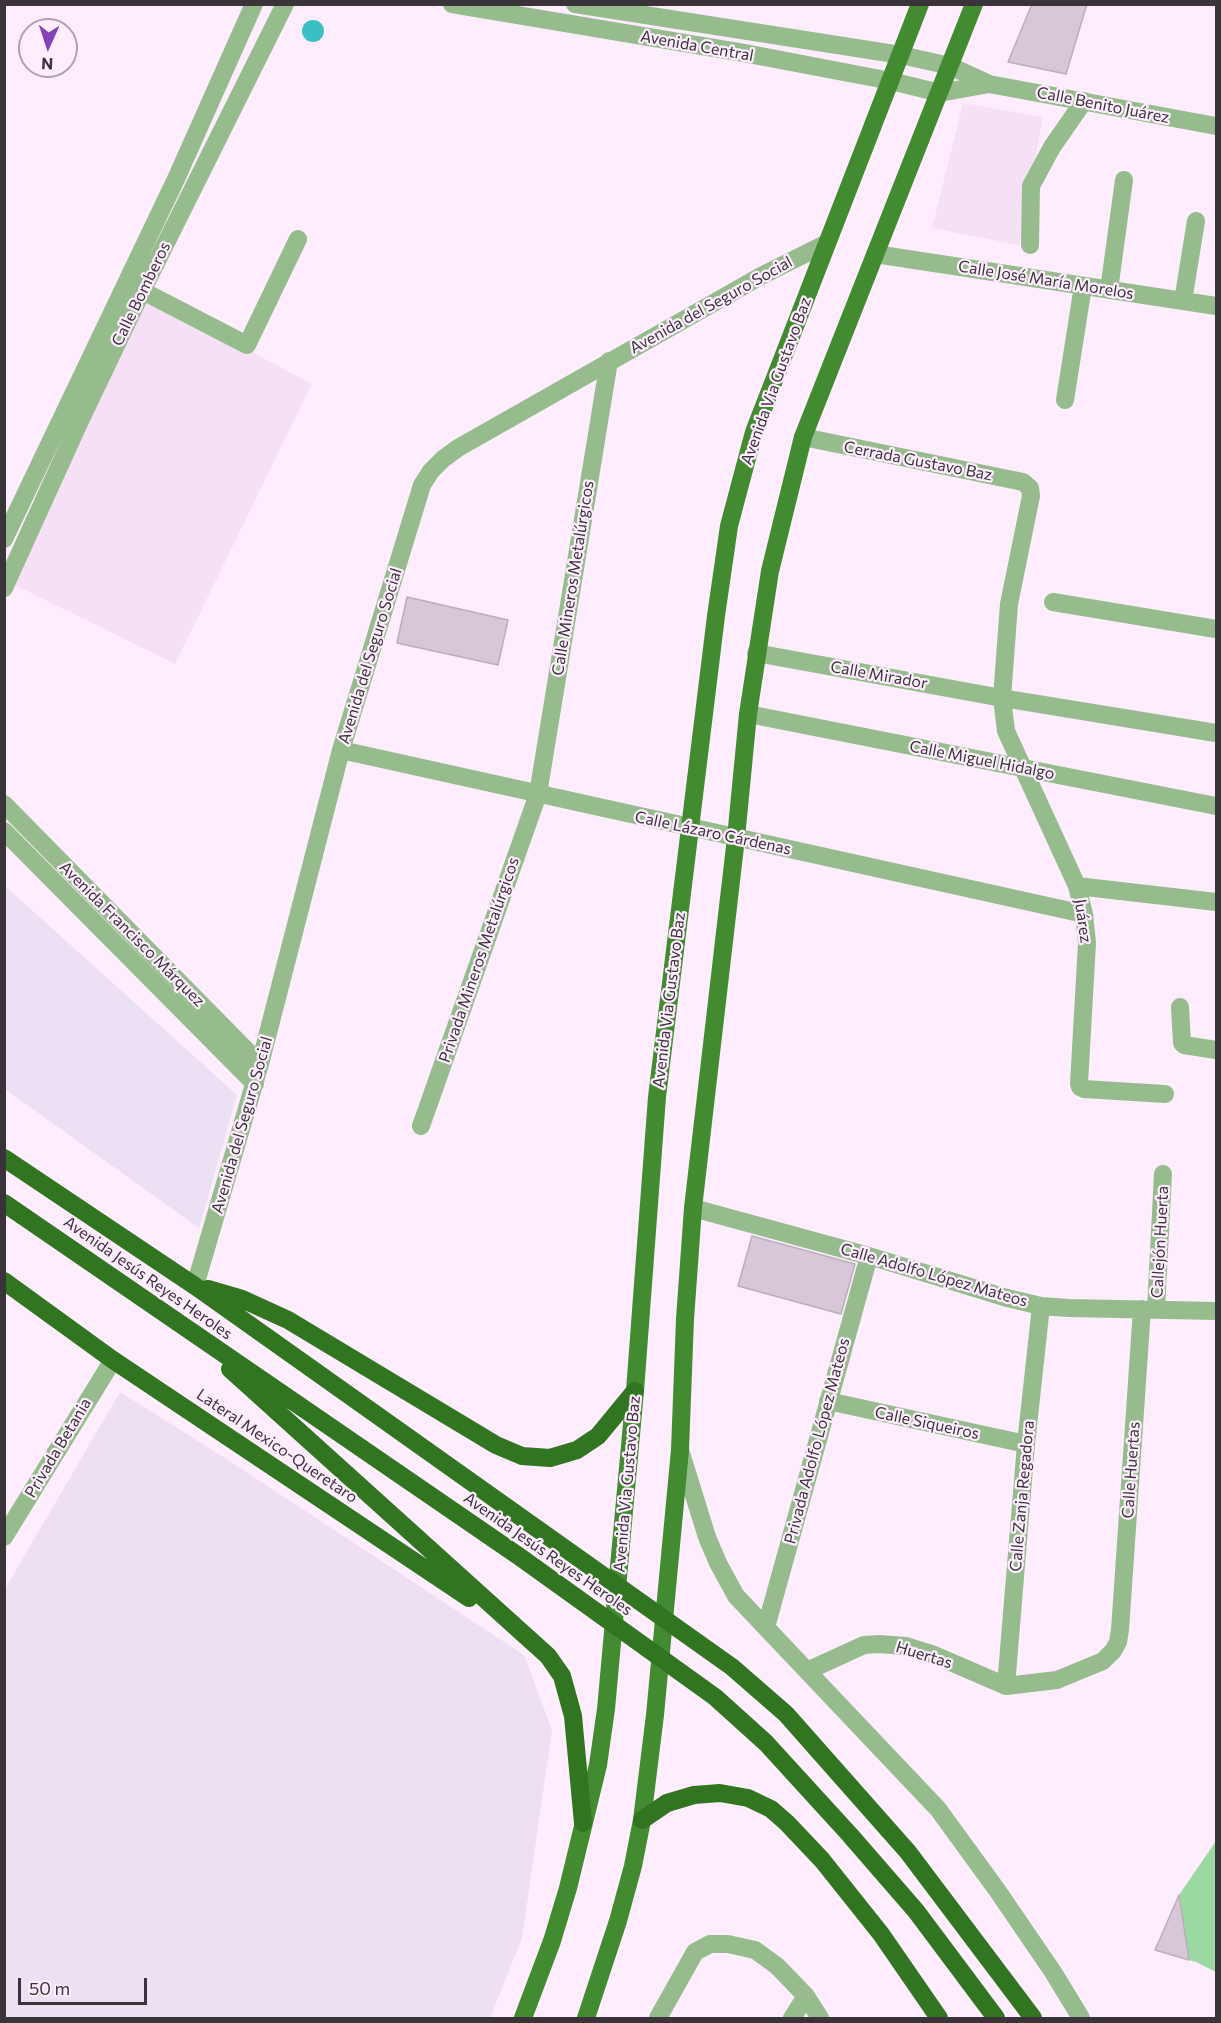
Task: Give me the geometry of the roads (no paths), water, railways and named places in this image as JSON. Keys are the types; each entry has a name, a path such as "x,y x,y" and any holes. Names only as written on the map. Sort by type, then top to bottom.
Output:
{"highway":[{"name":"Avenida Jesús Reyes Heroles","path":"4,1158 195,1286 732,1667 786,1714 908,1852 1033,2019"},
{"name":"Avenida Jesús Reyes Heroles","path":"4,1203 520,1557 715,1697 766,1743 872,1860 916,1911 996,2019"},
{"name":"Lateral Mexico-Queretaro","path":"4,1281 113,1360 531,1639"},
{"path":"195,1286 242,1299 288,1320 496,1445 522,1456 550,1458 577,1450 598,1436 635,1391"},
{"path":"179,1323 548,1656 562,1676 573,1716 584,1822"},
{"path":"642,1820 667,1803 694,1795 720,1793 748,1797 771,1809 787,1823 837,1878 881,1934 939,2019"}],"main road":[{"name":"Avenida Via Gustavo Baz","path":"523,2019 552,1941 568,1888 598,1765 606,1709 635,1391 657,1097 729,526 754,432 920,4"},
{"path":"585,2019 618,1921 633,1866 642,1820 655,1715 680,1450 685,1319 693,1208 748,714 770,571 803,437 974,4"}],"street":[{"name":"Calle Bomberos","path":"4,539 176,179 254,4"},
{"name":"Calle Bomberos","path":"4,588 142,291 285,4"},
{"name":"Avenida Central","path":"453,4 744,54 891,81 940,93"},
{"name":"Avenida Central","path":"584,5 901,56 950,66"},
{"name":"Calle Benito Juárez","path":"950,66 989,84 1216,126"},
{"name":"Calle Benito Juárez","path":"940,93 989,84"},
{"path":"1030,245 1031,186 1052,147 1084,101"},
{"path":"1109,290 1124,180"},
{"path":"1183,301 1196,221"},
{"path":"126,283 247,345 298,239"},
{"name":"Avenida del Seguro Social","path":"195,1286 255,1084 341,750 417,500 430,471 458,448 609,361 761,276 827,243"},
{"name":"Calle José María Morelos","path":"874,254 1216,306"},
{"path":"1065,400 1083,286"},
{"name":"Calle Mineros Metalúrgicos","path":"538,794 609,361"},
{"name":"Cerrada Gustavo Baz","path":"803,437 1023,482 1030,488 1031,496 1009,604 1002,698"},
{"path":"1053,602 1216,628"},
{"name":"Calle Mirador","path":"756,653 1216,734"},
{"path":"1002,698 1006,731 1022,767"},
{"name":"Calle Miguel Hidalgo","path":"748,714 1216,806"},
{"name":"Calle Lázaro Cárdenas","path":"341,750 1084,914"},
{"name":"Juárez","path":"1022,767 1077,886 1084,914 1087,943 1080,1087 1165,1094"},
{"name":"Privada Mineros Metalúrgicos","path":"420,1126 538,794"},
{"name":"Avenida Francisco Márquez","path":"4,804 260,1064"},
{"name":"Avenida Francisco Márquez","path":"4,831 255,1084"},
{"path":"1077,886 1216,902"},
{"path":"1180,1007 1182,1043 1216,1050"},
{"name":"Callejón Huerta","path":"1149,1309 1163,1174"},
{"name":"Calle Adolfo López Mateos","path":"693,1208 869,1256 1006,1299 1041,1306 1216,1311"},
{"name":"Privada Adolfo López Mateos","path":"766,1627 869,1256"},
{"name":"Calle Zanja Regadora","path":"1006,1686 1026,1444 1041,1306"},
{"name":"Calle Huertas","path":"1006,1686 1057,1680 1103,1661 1118,1642 1149,1309"},
{"name":"Privada Betania","path":"4,1537 113,1360"},
{"name":"Calle Siqueiros","path":"828,1401 1026,1444"},
{"path":"680,1450 707,1537 736,1596 938,1809 1053,1972 1081,2019"},
{"name":"Huertas","path":"807,1671 864,1645 906,1646 932,1654 1006,1686"},
{"path":"658,2019 695,1952 710,1944 728,1944 755,1950 777,1966 806,1996 820,2019"},
{"path":"792,2019 806,1996"}],"water":[{"path":"309,20 317,20 324,27 324,35 317,42 309,42 302,35 302,27"}]}
